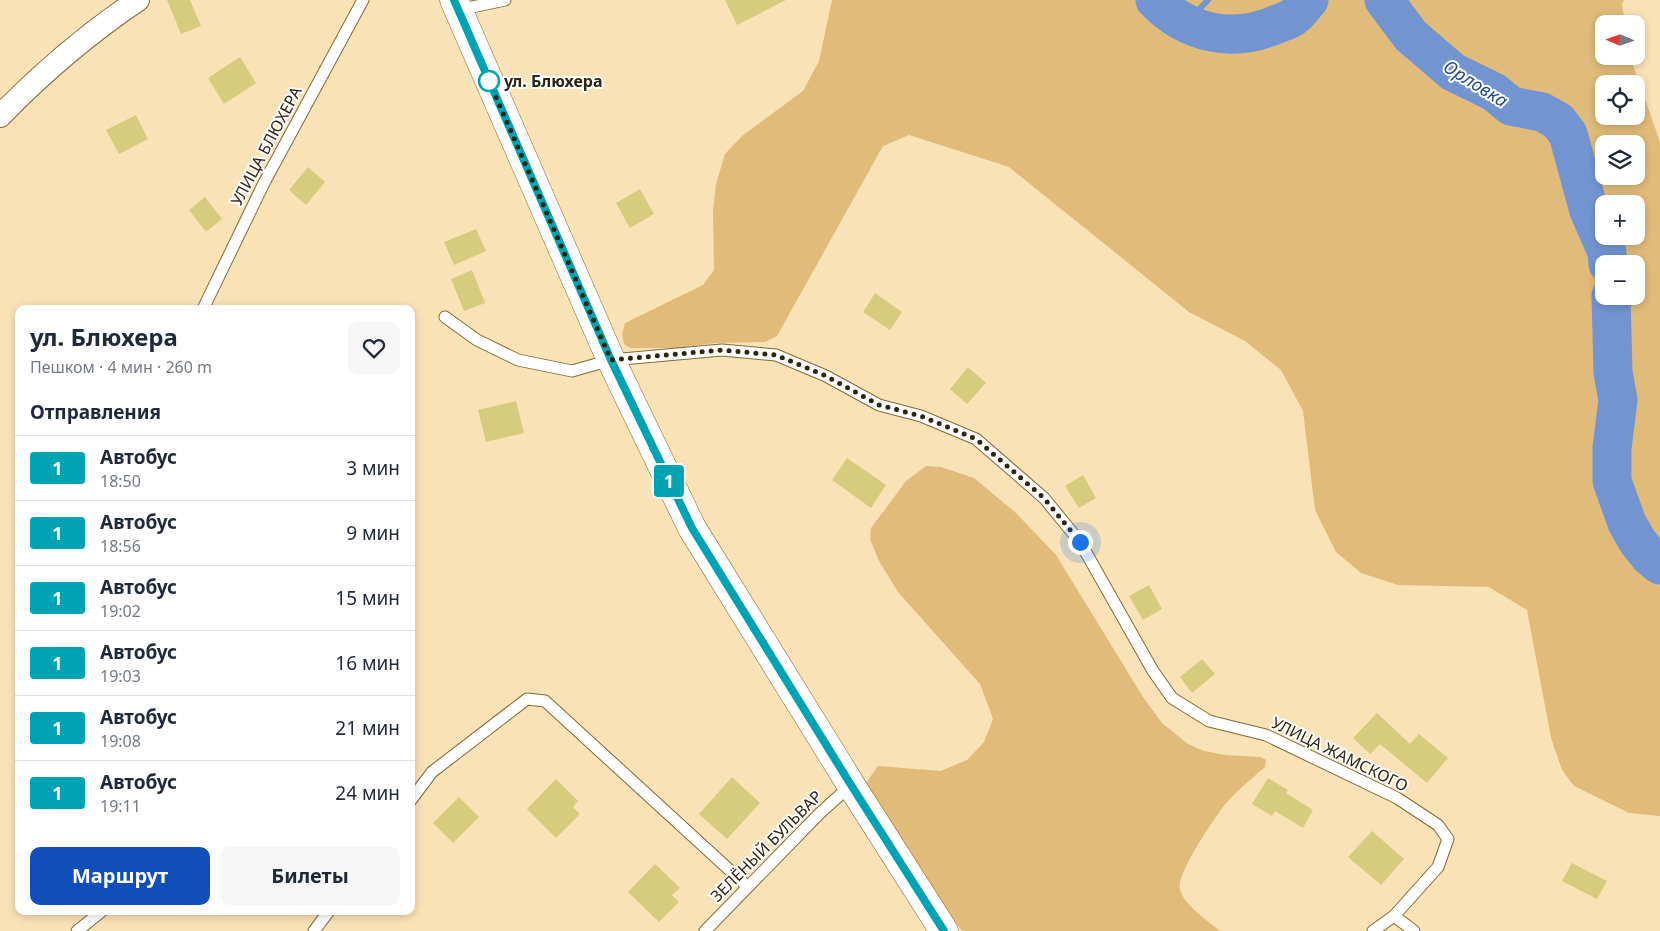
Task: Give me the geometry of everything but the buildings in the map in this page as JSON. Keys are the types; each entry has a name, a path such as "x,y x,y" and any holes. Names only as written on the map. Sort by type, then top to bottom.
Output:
{"main road":[{"path":"456,5 611,360 692,528 944,931"}],"street":[{"path":"0,116 21,94 106,22 138,0"}],"lane":[{"name":"УЛИЦА БЛЮХЕРА","path":"205,305 264,183 363,0"},
{"path":"456,5 505,0"},
{"path":"445,317 477,340 518,360 572,371 611,360"},
{"name":"УЛИЦА ЖАМСКОГО","path":"611,360 722,350 776,355 826,376 879,405 921,416 976,439 1044,498 1080,542 1154,671 1172,698 1209,721 1266,735 1301,751 1397,798 1438,825 1448,840 1438,867 1394,916"},
{"path":"415,795 432,772 527,699 545,701 747,886"},
{"name":"ЗЕЛЁНЫЙ БУЛЬВАР","path":"705,931 819,814 851,785"},
{"path":"77,931 97,915"},
{"path":"314,931 326,915"},
{"path":"1373,931 1394,916 1414,931"}],"shaded area":[{"path":"832,0 1624,0 1622,4 1624,15 1595,15 1595,65 1633,65 1637,75 1595,75 1595,125 1645,125 1645,99 1660,142 1660,816 1629,813 1574,786 1562,770 1551,738 1527,610 1489,587 1398,585 1361,573 1336,552 1315,510 1303,411 1281,370 1245,341 1189,312 1009,167 909,135 883,146 777,336 765,342 715,343 679,348 630,348 624,344 622,334 625,323 703,285 714,270 713,211 716,184 725,154 742,136 803,91 819,61"},
{"path":"926,466 941,467 974,478 1016,513 1056,555 1143,697 1162,723 1188,744 1204,751 1225,755 1261,757 1266,760 1265,767 1238,791 1218,814 1189,861 1180,883 1180,890 1187,902 1197,913 1220,931 962,931 883,822 866,783 878,766 941,771 967,760 984,742 993,719 980,684 898,592 879,561 870,539 871,528 906,481"}],"waterway":[{"name":"Орловка","path":"1155,0 1168,12 1196,28 1227,34 1259,30 1287,20 1295,15 1309,0"},
{"path":"1186,23 1208,0"},
{"name":"Орловка","path":"1384,0 1411,36 1453,72 1494,92 1511,106 1542,112 1558,121 1568,134 1589,211 1607,255"},
{"name":"Орловка","path":"1611,305 1613,372 1618,400 1612,448 1612,481 1627,523 1638,542 1650,557 1660,565"}],"bus line":[{"name":"1","path":"454,0 611,360 692,528 944,931"}],"place":[{"name":"ул. Блюхера","path":"489,81"}],"route":[{"path":"489,81 611,360 722,350 776,355 826,376 879,405 921,416 976,439 1044,498 1080,542"}]}
